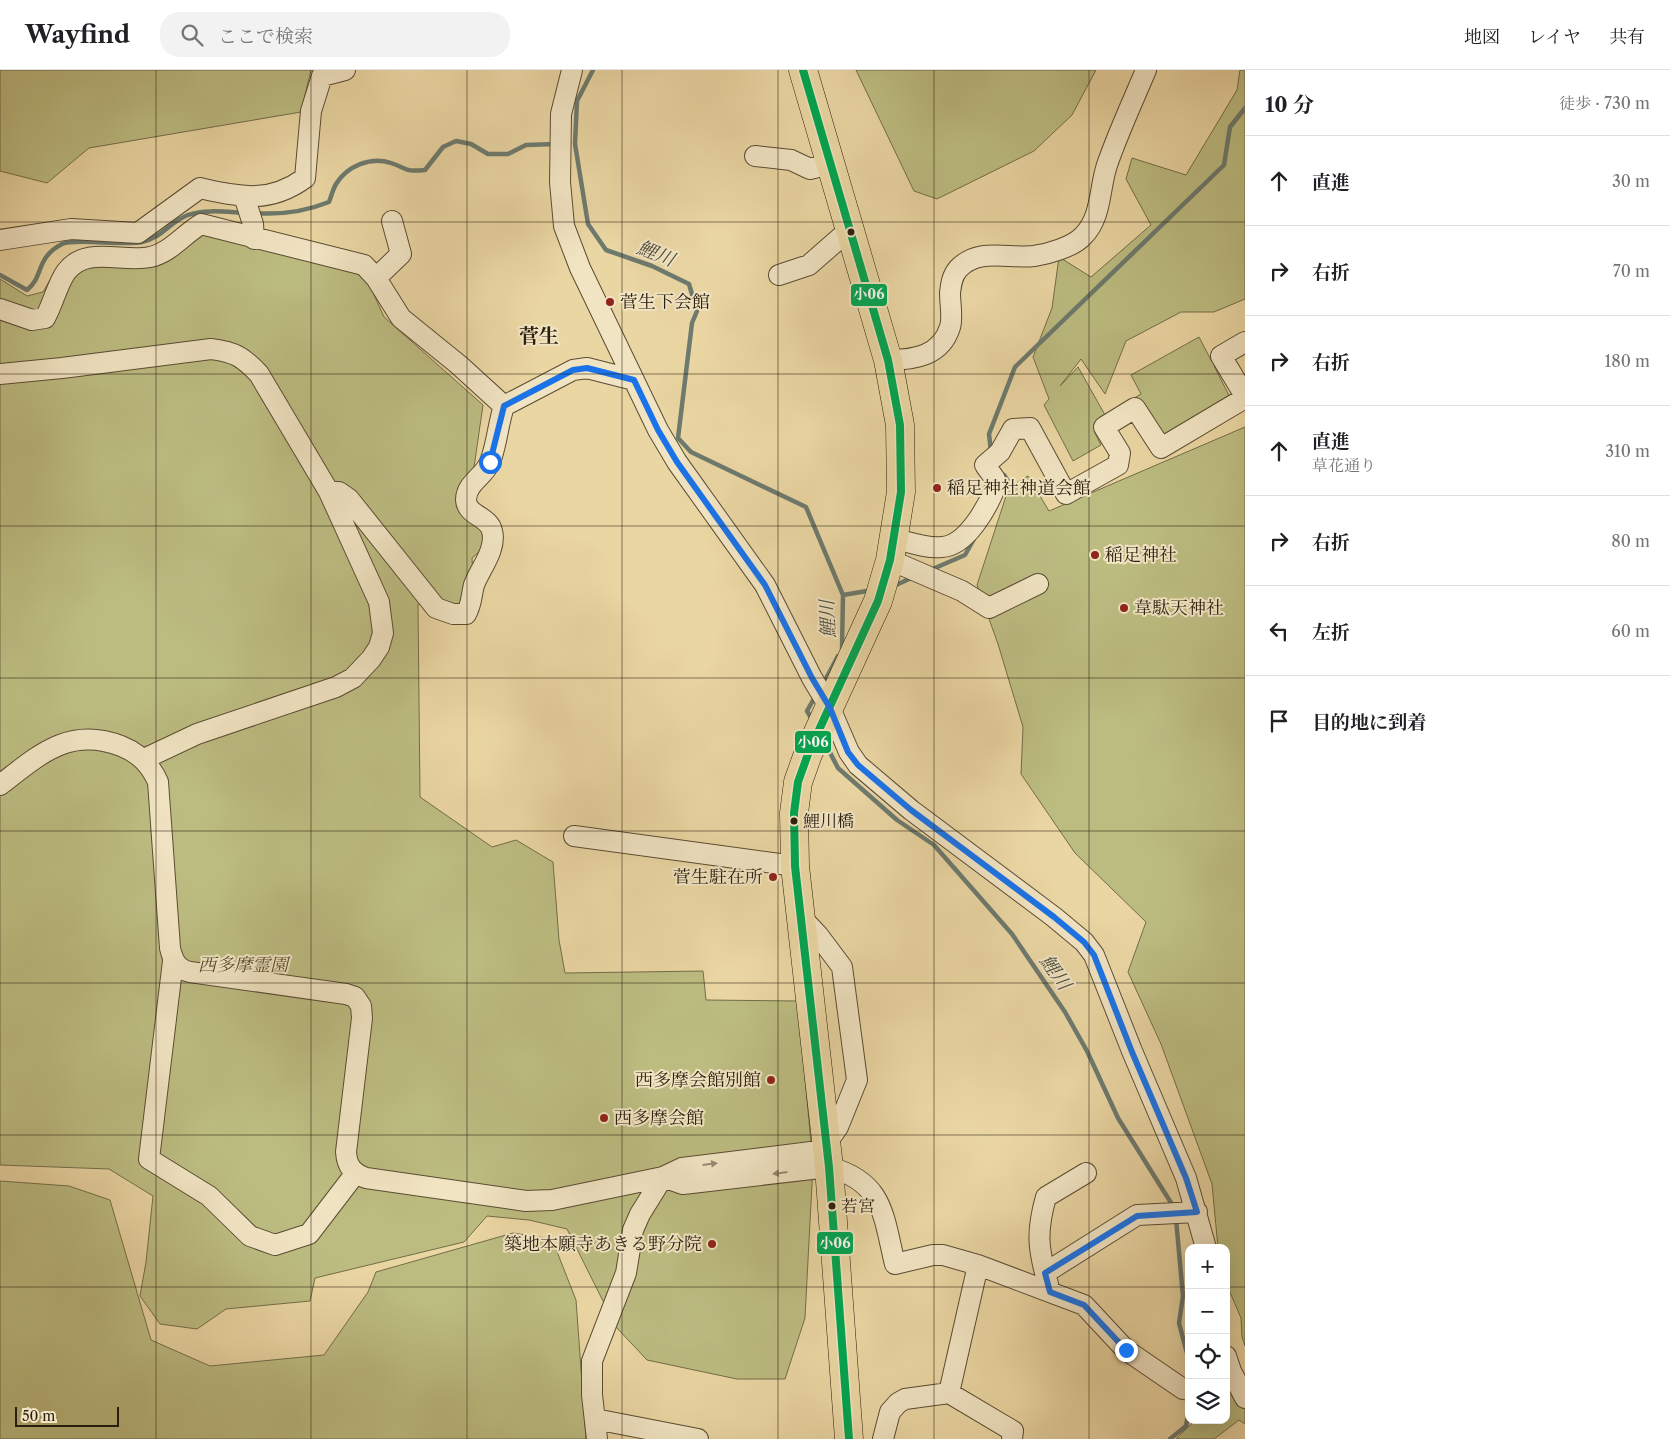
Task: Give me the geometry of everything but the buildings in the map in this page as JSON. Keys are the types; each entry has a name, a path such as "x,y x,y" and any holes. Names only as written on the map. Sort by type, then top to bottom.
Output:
{"highway":[{"path":"803,70 888,360 900,425 901,492 892,550 878,601 826,707 797,790 794,813 794,866 802,918 827,1154 849,1439"}],"street":[{"path":"0,240 71,229 138,233 200,188 244,197 288,190 305,178 311,112 322,76 345,70"},
{"path":"572,70 563,106 561,131 560,158 564,226 570,247 658,430 677,462 765,585 848,752 858,765 874,781 1084,942 1099,967 1132,1052 1186,1178 1192,1212 1204,1244"},
{"path":"888,360 905,360 927,356 941,343 950,327 951,282 956,271 966,260 978,256 1034,256 1056,250 1083,237 1099,208 1106,166 1146,70"},
{"path":"755,156 791,160 810,169 830,164"},
{"path":"244,197 253,231"},
{"path":"376,278 401,254 392,221"},
{"path":"0,308 32,320 45,318 66,272 84,258 149,258 162,253 190,230 202,224 253,231 364,265 376,278 401,318 504,406"},
{"path":"778,274 809,265 849,230"},
{"path":"892,550 942,548 966,536 995,488 995,479 985,465 1000,452 1013,429 1030,428 1066,494 1118,465 1120,453 1104,427 1135,408 1161,448 1245,397 1221,356 1245,342"},
{"path":"0,374 62,368 203,349 228,352 244,358 259,374 329,492 379,602 383,633 371,659 353,678 336,687 197,734 144,759"},
{"path":"329,492 338,492 349,499 436,608 453,614 466,614 472,605 474,587 491,548 493,532 488,523 469,510 466,500 469,488 484,472 490,462 504,406 573,370 587,368 634,380"},
{"path":"892,550 989,608 1038,584"},
{"path":"0,785 38,755 59,744 82,738 105,740 130,749 144,759 152,768 158,782 170,948 173,961 149,1159 209,1196 250,1236 274,1244 309,1234 354,1174"},
{"path":"574,836 794,866"},
{"path":"802,918 818,935 842,967 857,1080 827,1154"},
{"path":"173,961 183,971 355,997 361,1006 362,1018 346,1152 347,1163 354,1174 366,1178 526,1201 552,1200 626,1183 663,1177 683,1184 827,1154"},
{"path":"827,1154 847,1172 871,1188 880,1204 895,1264 933,1255 943,1255 1048,1283 1084,1305 1126,1350 1185,1388"},
{"path":"1048,1283 1039,1250 1039,1222 1046,1197 1086,1173"},
{"path":"597,1439 592,1395 592,1361 626,1273 633,1230 663,1177"},
{"path":"1048,1283 1137,1216 1192,1212"},
{"path":"948,1393 978,1265"},
{"path":"1230,1371 1245,1398"},
{"path":"884,1439 890,1412 898,1403 905,1399 948,1393 1014,1431 1012,1439"},
{"path":"1230,1396 1245,1398"},
{"path":"595,1419 698,1439"}],"green space":[{"path":"0,70 311,70 301,112 89,148 47,183 0,171"},
{"path":"856,70 1096,70 1072,115 1034,151 937,199 914,191"},
{"path":"1240,70 1245,70 1245,299 1214,312 1181,312 1126,341 1105,394 1081,359 1060,386 1078,367 1105,415 1141,394 1131,375 1199,337 1212,362 1245,347 1245,352 1214,366 1235,407 1166,445 1139,407 1094,431 1101,445 1073,461 1044,405 1049,399 1033,357 1052,308 1059,257 1091,277 1151,225 1126,179 1132,158 1186,175 1237,90"},
{"name":"西多摩霊園","path":"206,230 264,250 334,265 366,277 384,317 483,405 474,467 462,485 485,524 487,545 472,558 473,576 469,598 458,606 442,601 418,604 420,797 492,847 516,840 553,862 559,940 565,973 703,971 706,1000 798,1001 813,1165 805,1318 785,1379 737,1379 647,1360 616,1327 567,1229 529,1220 487,1216 464,1242 315,1278 310,1301 226,1309 197,1329 160,1324 140,1296 146,1262 153,1196 109,1169 0,1165 0,279 27,296 43,292 60,263 82,251 152,251"},
{"path":"1245,427 1245,1346 1242,1337 1241,1318 1230,1292 1230,1244 1218,1244 1212,1184 1161,1044 1128,972 1146,922 1075,853 1021,774 1023,727 998,644 977,585 1009,487 1028,476 1049,511"},
{"path":"0,1181 69,1186 110,1200 151,1340 210,1366 324,1355 368,1292 376,1272 513,1233 552,1239 576,1300 586,1439 0,1439"},
{"path":"1245,1389 1245,1424 1239,1420 1214,1439 1176,1439 1191,1424 1230,1424 1230,1396"}],"waterway":[{"name":"鯉川","path":"593,70 577,101 575,144 588,224 606,250 652,266 689,284 697,311 692,323 678,438 691,452 806,507 843,595 842,649"},
{"path":"991,452 989,434 1015,367 1224,165 1230,127 1245,108"},
{"path":"255,213 274,214 292,212 329,202 335,186 341,178 346,172 360,164 383,161 410,170 425,170 443,147 456,141 471,144 488,154 508,154 526,145 556,144"},
{"path":"0,275 27,290 36,279 48,255 53,249 62,244 68,242 142,242 160,234 176,221 195,213 209,211 245,213"},
{"path":"1003,489 1008,481 1004,475"},
{"path":"935,568 965,555 974,539"},
{"path":"894,586 909,579"},
{"path":"843,595 867,591"},
{"name":"鯉川","path":"823,684 838,656"},
{"name":"鯉川","path":"813,721 807,711 816,695"},
{"name":"鯉川","path":"825,743 838,768 897,820 934,845 1012,934 1065,1012 1087,1051 1118,1118 1173,1206"},
{"name":"鯉川","path":"1176,1219 1183,1296 1179,1323 1185,1346"},
{"name":"鯉川","path":"1170,1439 1186,1424"}],"transit line":[{"name":"小06","path":"803,70 888,360 900,425 901,492 890,560 878,601 808,754 798,782 794,813 795,866 829,1167 849,1439"}],"place":[{"name":"菅生下会館","path":"610,302"},
{"name":"稲足神社神道会館","path":"937,488"},
{"name":"稲足神社","path":"1095,555"},
{"name":"韋駄天神社","path":"1124,608"},
{"name":"鯉川橋","path":"794,821"},
{"name":"菅生駐在所","path":"773,877"},
{"name":"西多摩会館別館","path":"771,1080"},
{"name":"西多摩会館","path":"604,1118"},
{"name":"若宮","path":"832,1206"},
{"name":"築地本願寺あきる野分院","path":"712,1244"}],"district":[{"name":"菅生","path":"539,336"}],"route":[{"path":"490,462 504,406 521,396 573,370 587,368 634,380 658,430 677,462 765,585 785,621 812,678 830,708 848,752 858,765 874,781 911,810 1054,917 1084,942 1094,955 1132,1052 1186,1178 1197,1212 1137,1216 1045,1273 1050,1292 1084,1305 1126,1350"}]}
